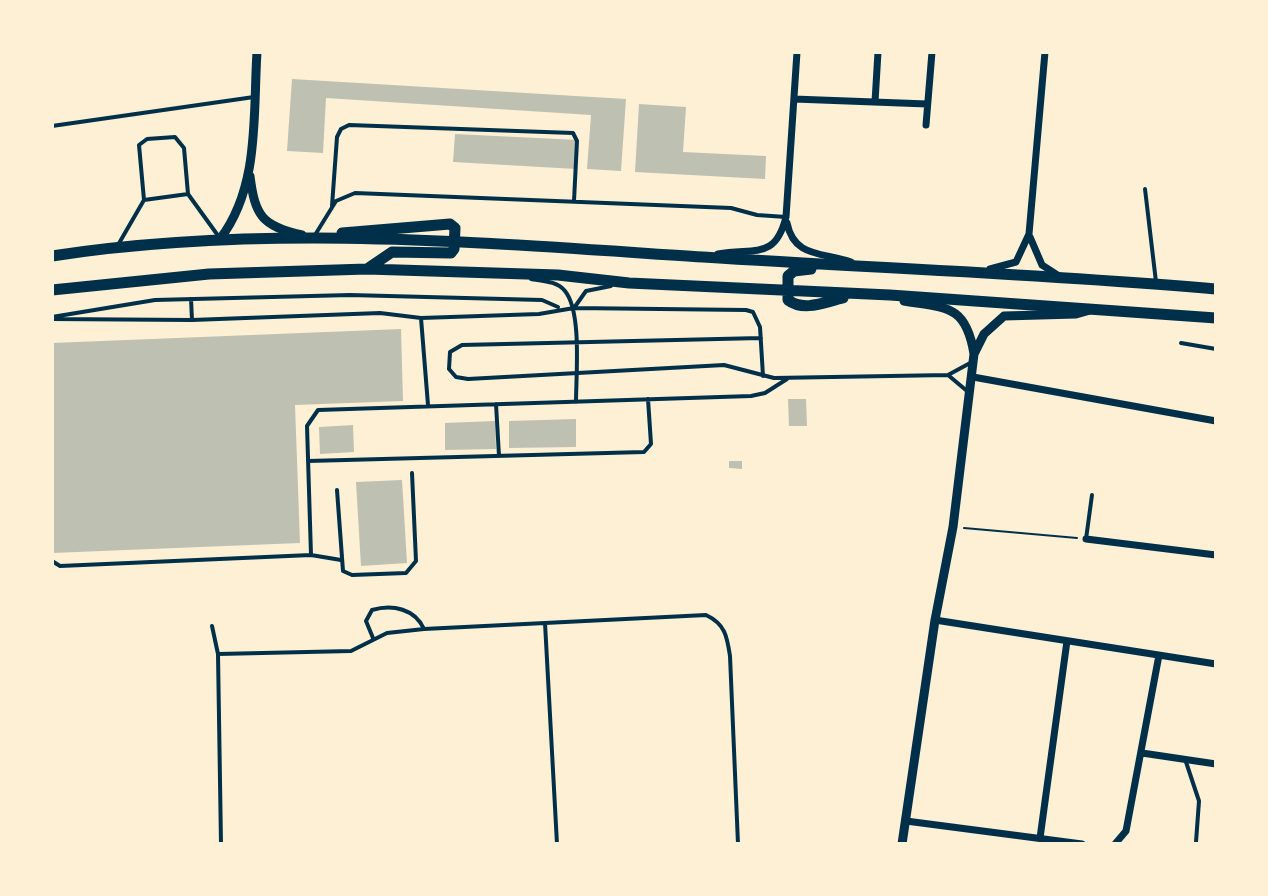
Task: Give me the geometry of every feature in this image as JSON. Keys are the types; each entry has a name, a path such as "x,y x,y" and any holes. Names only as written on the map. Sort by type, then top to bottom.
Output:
{"main road":[{"path":"52,256 118,245 220,239 455,241 1216,289"},
{"path":"367,269 392,252 451,253 455,241"},
{"path":"787,293 788,276 794,271 860,266"},
{"path":"52,290 209,274 367,269 558,275 629,283 787,293 890,295 1216,318"}],"street":[{"path":"708,258 770,247 780,237 786,217 797,52"},
{"path":"875,102 878,52"},
{"path":"926,125 932,52"},
{"path":"977,272 1016,262 1029,234 1045,52"},
{"path":"220,239 241,203 249,168 256,53"},
{"path":"794,99 927,104"},
{"path":"249,168 253,202 260,215 270,225 313,238"},
{"path":"786,217 791,237 800,249 860,266"},
{"path":"1029,234 1042,265 1064,278"},
{"path":"890,295 952,310 969,331 974,358 953,527 935,620 902,844"},
{"path":"974,358 984,334 1004,316 1076,314 1093,310"},
{"path":"973,377 1216,419"},
{"path":"1086,539 1216,555"},
{"path":"935,620 1216,664"},
{"path":"1040,838 1067,641"},
{"path":"1117,844 1126,831 1159,655"},
{"path":"1142,753 1216,764"},
{"path":"906,821 1082,844"}],"lane":[{"path":"52,126 254,97"},
{"path":"332,206 337,137 341,129 349,125 573,133 577,141 574,201"},
{"path":"118,245 144,200 138,148 147,139 175,137 183,144 188,194 220,239"},
{"path":"1145,189 1157,284"},
{"path":"313,238 332,206 342,197 355,193 731,208 757,215 786,217"},
{"path":"144,200 188,194"},
{"path":"477,273 549,281 564,289 574,308 576,402"},
{"path":"574,308 586,291 629,283"},
{"path":"52,318 155,300 350,295 542,300 560,308"},
{"path":"191,299 192,320"},
{"path":"52,318 192,320 380,313 421,318 539,314 560,308 746,310 758,318 763,376"},
{"path":"421,318 428,405"},
{"path":"761,338 462,345 450,352 449,369 456,377 468,379 724,365 763,376 789,378 948,375 974,358"},
{"path":"1181,343 1216,349"},
{"path":"948,375 965,387 969,397"},
{"path":"311,555 307,426 318,410 758,395 789,378"},
{"path":"308,461 644,452 651,444 648,399"},
{"path":"496,404 499,456"},
{"path":"337,490 342,570 349,575 406,573 413,569 416,561 412,473"},
{"path":"1086,539 1092,495"},
{"path":"52,561 60,566 311,555 341,560"},
{"path":"373,639 366,621 372,610 387,606 410,612 424,629"},
{"path":"218,654 351,651 373,639 424,629 690,615 718,621 726,631 730,656 738,844"},
{"path":"545,623 557,844"},
{"path":"212,626 218,654 221,844"},
{"path":"1185,759 1199,801 1196,842"}],"path":[{"path":"953,527 1086,539"}],"building":[{"path":"292,79 626,99 621,171 587,169 591,115 326,98 323,153 287,151"},
{"path":"639,104 686,107 683,152 766,156 765,179 635,172"},
{"path":"455,134 578,140 576,169 453,162"},
{"path":"401,329 403,401 295,405 300,543 52,553 52,343"},
{"path":"788,399 806,399 807,426 789,426"},
{"path":"576,419 576,447 509,448 509,421"},
{"path":"495,421 496,449 445,450 445,423"},
{"path":"353,425 354,452 320,454 319,427"},
{"path":"729,461 742,461 742,469 729,468"},
{"path":"402,480 407,563 361,566 356,482"}]}
